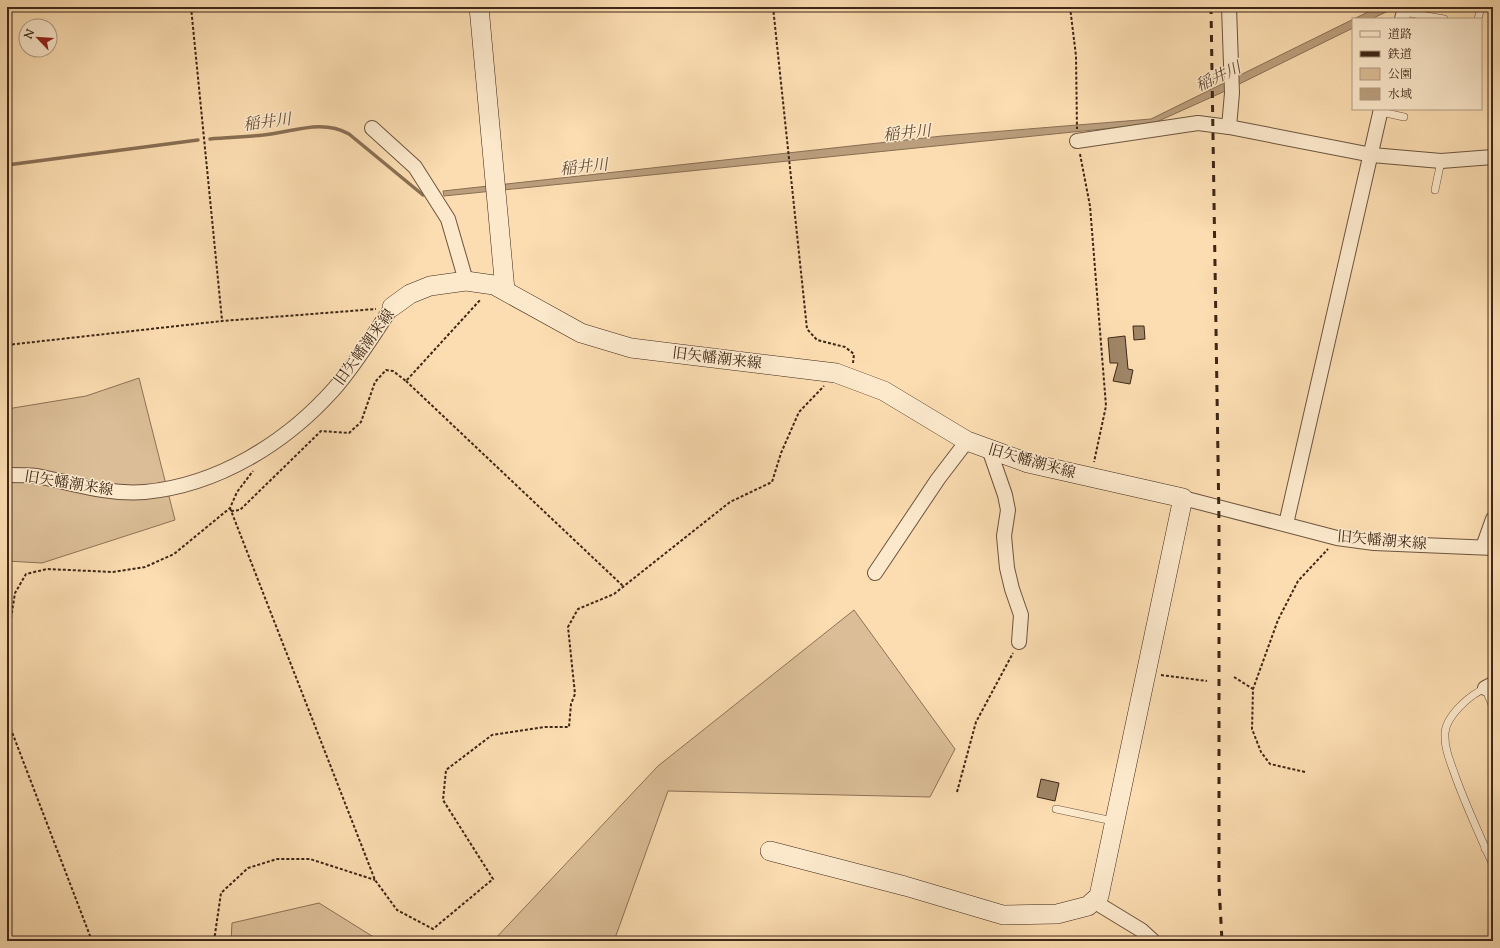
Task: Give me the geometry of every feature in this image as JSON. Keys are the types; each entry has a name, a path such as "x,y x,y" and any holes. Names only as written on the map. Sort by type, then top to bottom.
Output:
{"street":[{"path":"478,7 495,188 499,287"},
{"path":"1229,7 1232,93 1229,127"},
{"path":"1286,524 1372,155 1381,110"},
{"path":"1077,141 1198,123 1229,127 1372,155 1441,161 1493,157"},
{"path":"372,128 416,167 448,219 466,282"},
{"name":"旧矢幡潮来線","path":"7,475 35,476 112,491 145,492 189,483 229,470 270,445 313,411 348,372 392,307 410,294 430,286 466,282 499,287 581,333 631,348 843,376 884,391 967,441 1028,462 1184,498 1337,538 1374,543 1488,547"},
{"path":"875,572 938,479 967,441"},
{"path":"989,449 1005,495 1008,510 1004,536 1007,568 1012,589 1021,615 1019,642"},
{"path":"770,851 905,886 1003,915 1057,914 1088,906 1095,902 1099,896 1116,821 1184,498"},
{"path":"1488,547 1493,519"},
{"path":"1095,902 1141,930 1154,941"}],"lane":[{"path":"1478,18 1480,11"},
{"path":"1404,12 1438,18"},
{"path":"1381,110 1404,117"},
{"path":"1435,190 1441,161"},
{"path":"1493,707 1490,686 1461,704 1451,718 1445,732 1447,751 1469,813 1493,865"},
{"path":"1056,809 1116,821"},
{"path":"1485,849 1493,845"}],"path":[{"path":"191,7 222,321"},
{"path":"230,508 375,880 397,910 433,929 493,879 443,800 446,770 492,735 545,727 569,727 571,704 575,694 568,627 578,609 614,594 661,556 664,556 730,502 772,482 781,453 799,412 843,376 854,354 845,346 817,340 807,329 773,7"},
{"path":"1070,7 1076,56 1077,120"},
{"path":"1077,141 1090,206 1106,406 1090,477"},
{"path":"406,381 499,287"},
{"path":"7,346 222,321 392,307"},
{"path":"232,512 240,510 321,431 349,433 361,422 375,382 386,370 393,371 406,381 623,586"},
{"path":"7,643 15,593 26,574 47,569 113,572 145,567 174,554 230,508 237,492 254,470"},
{"path":"1305,772 1270,764 1261,752 1252,729 1253,689 1278,620 1298,581 1318,562 1337,538"},
{"path":"957,792 976,722 1019,642"},
{"path":"1148,673 1207,681"},
{"path":"1234,677 1253,689"},
{"path":"7,719 92,941"},
{"path":"214,941 221,893 248,868 277,859 310,859 375,880"}],"green space":[{"path":"139,378 175,520 42,563 7,561 7,409 86,396"},
{"path":"854,610 955,749 930,797 668,791 614,941 493,941 658,766"},
{"path":"319,903 380,941 231,941 232,923"}],"water":[{"path":"1378,7 1397,7 1373,18 1356,18"},
{"path":"1352,19 1352,28 1223,92 1152,124 444,196 443,191 942,136 1151,119"}],"building":[{"path":"1133,326 1144,326 1145,339 1134,340"},
{"path":"1125,336 1128,369 1133,370 1130,384 1113,381 1118,363 1110,363 1108,338"},
{"path":"1041,779 1059,783 1055,801 1037,797"}],"waterway":[{"name":"稲井川","path":"210,139 263,135 311,127 340,130 349,134 423,195"},
{"name":"稲井川","path":"7,165 198,140"}],"railway":[{"path":"1211,7 1219,522 1219,885 1222,941"}]}
